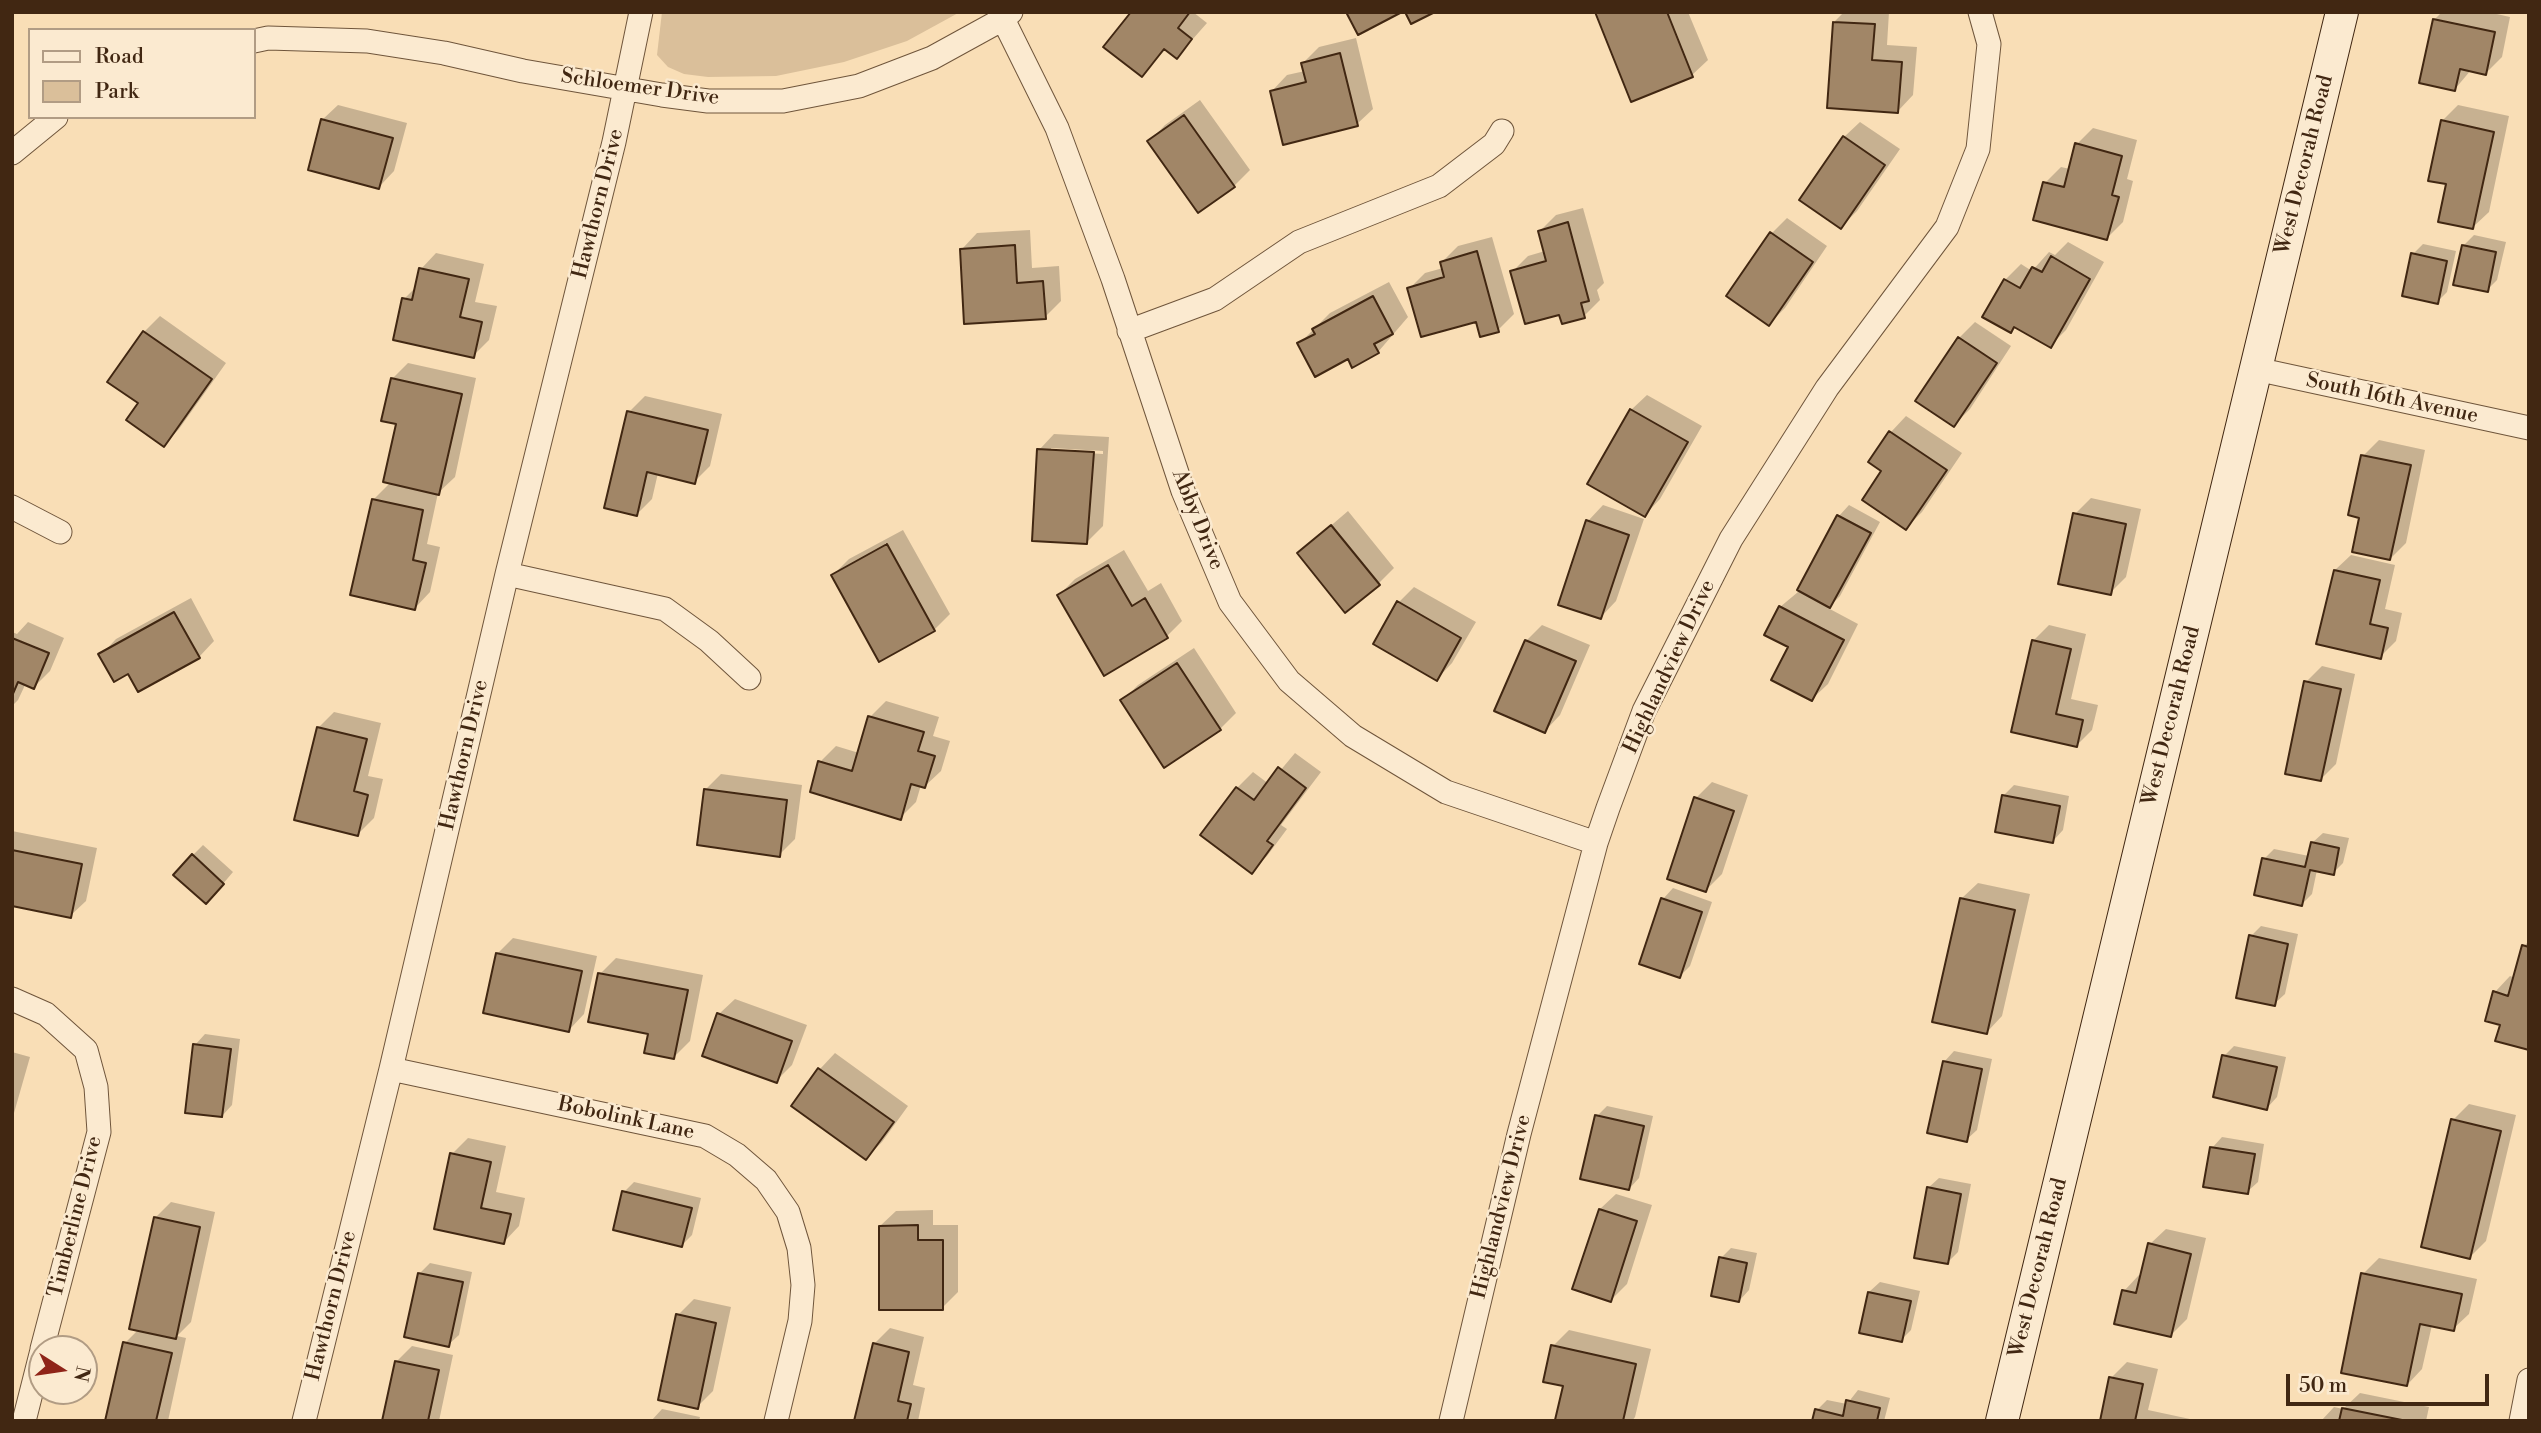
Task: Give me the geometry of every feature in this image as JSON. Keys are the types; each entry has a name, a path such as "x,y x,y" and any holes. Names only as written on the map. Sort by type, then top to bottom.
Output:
{"street":[{"name":"Hawthorn Drive","path":"304,1421 626,89 641,12"},
{"name":"Highlandview Drive","path":"1451,1421 1519,1134 1596,843 1644,711 1731,539 1827,388 1947,227 1978,149 1989,44 1980,12"},
{"name":"West Decorah Road","path":"2002,1421 2342,12"},
{"name":"Schloemer Drive","path":"256,41 268,38 367,41 444,53 523,71 708,101 783,101 859,86 932,58 1007,16"},
{"name":"Abby Drive","path":"1007,16 1057,128 1113,279 1183,491 1230,602 1289,681 1353,736 1447,792 1596,843"},
{"path":"12,153 54,119"},
{"path":"1129,331 1215,299 1299,242 1438,186 1494,144 1502,131"},
{"name":"South 16th Avenue","path":"2256,369 2529,428"},
{"path":"12,507 60,532"},
{"path":"508,574 665,609 709,641 749,678"},
{"name":"Timberline Drive","path":"12,999 46,1014 86,1050 96,1087 99,1132 46,1335"},
{"name":"Bobolink Lane","path":"391,1069 705,1136 737,1155 766,1180 788,1212 799,1248 803,1285 800,1321 776,1421"},
{"path":"2521,1421 2529,1380"}],"green space":[{"path":"662,12 960,12 907,41 844,62 776,76 708,77 684,74 668,67 657,55"}],"building":[{"path":"1131,12 1190,12 1178,28 1192,39 1177,59 1164,49 1142,77 1103,47"},
{"path":"1346,12 1402,12 1358,35"},
{"path":"1405,12 1435,12 1411,24"},
{"path":"1595,12 1667,12 1693,77 1631,102"},
{"path":"2433,19 2495,32 2486,75 2460,69 2455,91 2419,83"},
{"path":"1833,22 1875,24 1872,60 1902,62 1898,113 1827,108"},
{"path":"1340,53 1358,126 1283,145 1270,91 1306,82 1301,63"},
{"path":"1184,115 1235,187 1198,213 1147,141"},
{"path":"321,119 393,138 379,189 308,170"},
{"path":"2441,120 2494,132 2473,229 2438,222 2446,184 2428,181"},
{"path":"1843,136 1885,165 1841,229 1799,200"},
{"path":"2075,143 2122,156 2112,195 2119,197 2107,240 2033,220 2043,182 2064,187"},
{"path":"1568,222 1589,301 1581,303 1585,318 1562,324 1559,315 1525,324 1510,271 1546,261 1538,231"},
{"path":"1770,232 1813,262 1769,326 1726,296"},
{"path":"1015,245 1017,283 1043,281 1046,319 964,324 960,249"},
{"path":"2462,245 2496,252 2488,292 2453,285"},
{"path":"1477,251 1499,332 1480,337 1476,322 1421,337 1407,288 1444,277 1440,262"},
{"path":"2411,253 2447,261 2438,304 2402,296"},
{"path":"2051,256 2090,279 2051,348 2014,327 2011,333 1982,317 2004,279 2020,288 2032,267 2042,272"},
{"path":"419,268 469,279 460,317 482,322 474,358 393,340 402,298 412,300"},
{"path":"1373,296 1393,334 1374,344 1379,353 1352,368 1348,359 1315,377 1297,343 1315,334 1312,329"},
{"path":"143,331 212,379 164,447 126,420 138,403 107,382"},
{"path":"1958,337 1997,363 1954,427 1915,401"},
{"path":"391,378 462,394 439,495 383,482 396,424 381,421"},
{"path":"1630,409 1688,442 1645,517 1587,484"},
{"path":"627,411 708,430 695,484 647,472 637,516 604,508"},
{"path":"1889,431 1947,470 1906,530 1862,500 1881,471 1868,462"},
{"path":"1037,449 1094,452 1087,544 1032,541"},
{"path":"2361,455 2411,465 2390,560 2352,552 2359,518 2348,515"},
{"path":"372,499 423,510 413,560 426,563 415,610 350,595"},
{"path":"2073,513 2126,524 2111,595 2058,584"},
{"path":"1837,515 1871,533 1830,608 1797,590"},
{"path":"1586,520 1629,535 1601,619 1558,605"},
{"path":"1331,525 1380,585 1345,613 1297,553"},
{"path":"887,544 935,631 879,662 831,575"},
{"path":"1108,565 1132,606 1145,598 1168,638 1104,676 1057,595"},
{"path":"2334,570 2380,580 2370,624 2388,628 2381,659 2316,644"},
{"path":"1397,601 1461,638 1437,681 1373,644"},
{"path":"1779,606 1844,640 1812,701 1771,680 1788,647 1764,635"},
{"path":"174,612 200,658 138,692 128,674 114,682 98,654"},
{"path":"12,638 49,653 34,689 18,682 12,696"},
{"path":"1525,640 1576,661 1545,733 1494,711"},
{"path":"2032,640 2071,649 2056,714 2083,720 2077,747 2011,732"},
{"path":"1177,663 1221,730 1164,768 1120,700"},
{"path":"2304,681 2341,689 2321,781 2285,774"},
{"path":"868,716 924,732 918,751 935,756 925,788 911,784 901,820 810,792 818,761 852,771"},
{"path":"317,727 367,739 354,791 368,795 358,836 294,820"},
{"path":"1278,767 1306,788 1267,841 1273,845 1252,874 1200,835 1236,787 1254,800"},
{"path":"704,789 787,800 780,857 697,845"},
{"path":"2002,795 2060,806 2053,843 1995,832"},
{"path":"1694,797 1734,811 1706,892 1667,879"},
{"path":"2311,842 2339,848 2334,875 2310,870 2302,906 2254,895 2262,858 2305,867"},
{"path":"12,850 82,864 71,918 12,906"},
{"path":"192,854 224,884 206,904 173,875"},
{"path":"1661,898 1702,912 1680,978 1639,964"},
{"path":"1960,898 2015,910 1987,1034 1932,1022"},
{"path":"2249,935 2288,944 2275,1006 2236,998"},
{"path":"2522,945 2529,947 2529,1050 2495,1041 2500,1025 2485,1021 2493,991 2508,996"},
{"path":"496,953 582,971 569,1032 483,1013"},
{"path":"598,973 688,990 674,1059 644,1053 648,1034 588,1022"},
{"path":"717,1013 792,1041 777,1083 702,1056"},
{"path":"193,1044 231,1049 222,1117 185,1113"},
{"path":"2222,1055 2277,1067 2267,1110 2213,1097"},
{"path":"1943,1061 1982,1069 1967,1142 1927,1133"},
{"path":"818,1068 894,1122 866,1160 791,1106"},
{"path":"1595,1115 1644,1126 1629,1190 1580,1179"},
{"path":"2451,1119 2501,1131 2470,1259 2421,1247"},
{"path":"2210,1147 2255,1154 2248,1194 2203,1187"},
{"path":"450,1153 491,1162 481,1208 511,1214 504,1244 434,1229"},
{"path":"1927,1187 1961,1194 1948,1264 1914,1258"},
{"path":"622,1191 692,1208 682,1247 613,1230"},
{"path":"1599,1209 1637,1221 1611,1302 1572,1289"},
{"path":"154,1217 200,1227 176,1339 129,1329"},
{"path":"918,1225 918,1240 943,1240 943,1310 879,1310 879,1226"},
{"path":"2148,1243 2191,1254 2171,1337 2114,1324 2122,1290 2136,1293"},
{"path":"1719,1257 1747,1263 1739,1302 1711,1296"},
{"path":"418,1273 463,1282 449,1347 404,1337"},
{"path":"2361,1273 2462,1294 2454,1331 2420,1324 2407,1386 2341,1373"},
{"path":"1868,1292 1911,1301 1902,1342 1859,1333"},
{"path":"676,1314 716,1323 698,1409 658,1400"},
{"path":"123,1342 172,1353 156,1421 105,1421"},
{"path":"873,1343 909,1352 898,1401 911,1404 907,1421 854,1421"},
{"path":"1551,1345 1636,1364 1623,1421 1555,1420 1563,1386 1543,1382"},
{"path":"395,1361 439,1370 428,1421 382,1421"},
{"path":"2109,1377 2143,1384 2135,1421 2100,1421"},
{"path":"1846,1400 1880,1408 1877,1421 1812,1421 1815,1409 1843,1416"},
{"path":"2342,1408 2407,1421 2339,1421"}]}
